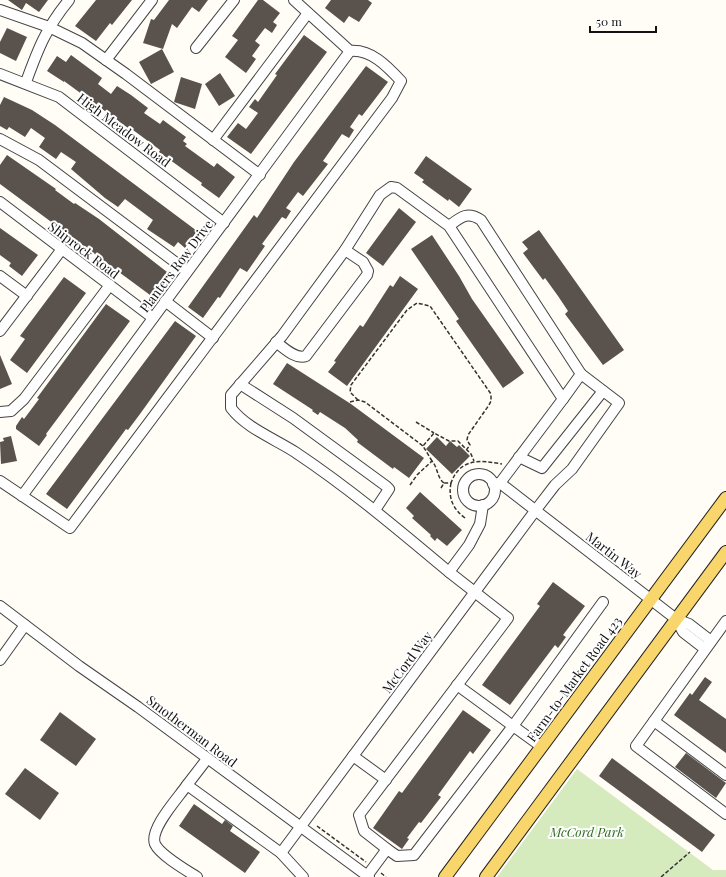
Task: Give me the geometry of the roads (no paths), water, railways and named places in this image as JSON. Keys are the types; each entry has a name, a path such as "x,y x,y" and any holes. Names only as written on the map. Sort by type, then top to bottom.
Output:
{"main road":[{"name":"Farm-to-Market Road 423","path":"445,877 726,498"},
{"path":"486,877 726,552"}],"street":[{"path":"26,82 40,43 49,27 69,0"},
{"path":"106,60 152,0"},
{"path":"196,48 234,0"},
{"path":"0,481 70,528 392,98 401,81 386,65 361,50 350,51 294,0"},
{"path":"0,10 49,27 82,43 260,174"},
{"path":"213,140 308,13"},
{"name":"Planters Row Drive","path":"22,496 350,51"},
{"name":"High Meadow Road","path":"0,74 26,82 59,97 224,223"},
{"path":"0,139 39,160 187,271"},
{"path":"563,399 449,226 397,188 391,187 380,195 345,250 276,342 231,395 230,401 231,408 235,414 296,452 375,510 449,572 508,618 359,815 364,831 387,850 397,856 414,855 513,726 604,602"},
{"name":"Shiprock Road","path":"0,202 153,318"},
{"path":"449,226 462,216 469,214 481,220 581,374 603,391 542,468 519,457"},
{"path":"0,332 62,249"},
{"path":"276,342 295,355 302,357 306,356 367,275 368,271 364,262 345,250"},
{"path":"0,276 27,296"},
{"path":"0,412 11,411 24,399 110,285"},
{"path":"165,301 213,338"},
{"path":"449,572 469,545 480,524 483,506 493,497 496,483 510,469 581,374"},
{"path":"240,384 293,418 386,486 389,489 375,510"},
{"name":"McCord Way","path":"281,853 555,485 572,469 619,402 603,391"},
{"path":"483,506 474,505 466,500 463,492 464,483 470,476 479,474 488,477 496,483"},
{"name":"Martin Way","path":"496,483 536,511 676,619"},
{"name":"Smotherman Road","path":"0,606 300,828 368,876"},
{"path":"676,619 689,624 711,641"},
{"path":"676,619 683,632 705,649"},
{"path":"726,621 636,746 726,814"},
{"path":"0,660 25,625"},
{"path":"457,685 542,747"},
{"path":"654,721 726,775"},
{"path":"353,756 386,780"},
{"path":"197,877 162,852 155,844 154,836 157,826 207,759"},
{"path":"187,785 281,853 299,876"},
{"path":"368,876 387,850"}],"park label":[{"name":"McCord Park","path":"587,832"}]}
